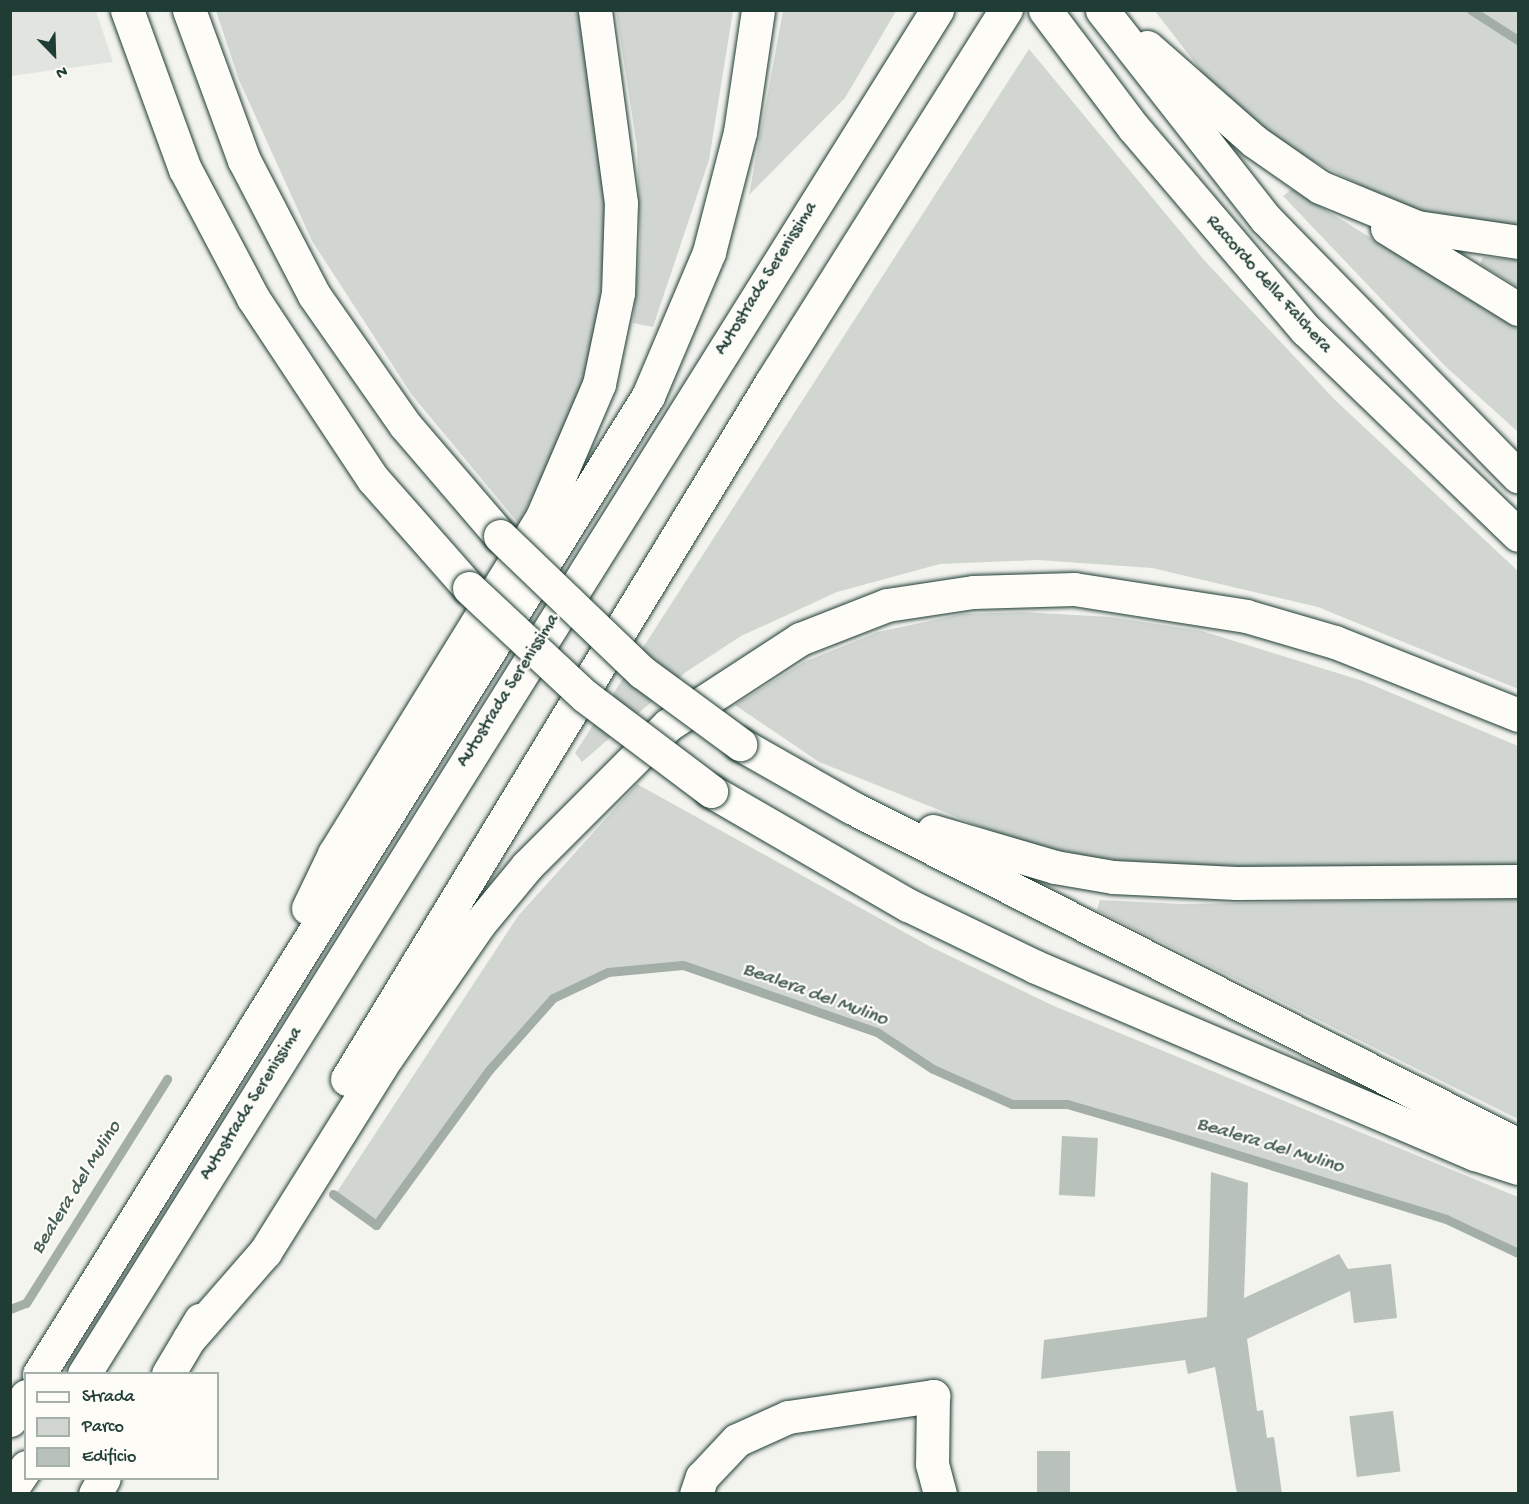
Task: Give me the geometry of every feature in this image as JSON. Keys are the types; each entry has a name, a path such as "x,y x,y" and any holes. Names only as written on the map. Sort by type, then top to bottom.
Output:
{"main road":[{"path":"127,10 185,169 253,298 373,479 469,588 617,722 711,791 908,905 1036,968 1475,1154 1518,1168"},
{"path":"189,10 244,160 315,295 405,425 500,536 633,664 740,744 850,807 1518,1145"},
{"path":"231,1066 334,854 543,518 588,421 618,293 621,203 595,10"},
{"path":"40,1372 648,396 709,252 740,132 758,10"},
{"name":"Autostrada Serenissima","path":"85,1372 937,10"},
{"path":"169,1372 766,391 1006,10"},
{"name":"Raccordo della Falchera","path":"1045,10 1227,241 1306,330 1518,535"},
{"path":"1104,10 1254,141 1320,187 1518,309"},
{"path":"1104,10 1266,219 1518,476"},
{"path":"1320,187 1418,227 1518,242"},
{"path":"189,1339 265,1252 387,1057 479,924 527,866 668,725 800,639 887,605 974,592 1074,589 1246,616 1346,646 1518,715"},
{"path":"850,807 1055,867 1113,877 1236,883 1518,881"},
{"path":"696,1494 702,1476 737,1440 788,1417 933,1396 932,1464 940,1494"},
{"path":"10,1420 24,1399"},
{"path":"10,1491 24,1470"},
{"path":"95,1494 103,1480"}],"shaded area":[{"path":"10,11 96,11 113,62 11,76"}],"green space":[{"path":"216,11 581,11 602,162 606,243 596,335 575,408 519,524 412,395 312,241 239,80"},
{"path":"616,11 733,11 709,160 653,327 633,323 640,244 637,147"},
{"path":"783,11 896,11 845,98 749,195"},
{"path":"1155,11 1518,11 1518,225 1456,223 1404,207 1293,151 1249,122 1213,86"},
{"path":"1029,49 1204,260 1335,400 1518,571 1518,689 1318,607 1152,568 1038,560 940,564 837,592 741,636 686,672 582,762 575,753"},
{"path":"1292,189 1518,329 1518,432 1445,366 1283,196"},
{"path":"1483,257 1518,260 1518,287 1480,264"},
{"path":"1022,612 1111,617 1202,631 1363,681 1518,746 1518,865 1237,869 1125,864 1039,850 819,762 735,705 804,662 878,632 962,614"},
{"path":"637,784 931,947 1054,1006 1518,1197 1518,1252 1445,1215 1065,1100 1013,1101 936,1067 878,1029 684,962 607,970 552,996 487,1067 375,1220 337,1192 518,916"},
{"path":"1518,898 1518,1119 1097,910 1100,900 1182,904"}],"building":[{"path":"1062,1136 1098,1138 1095,1197 1059,1195"},
{"path":"1211,1172 1248,1183 1244,1298 1339,1254 1348,1269 1391,1264 1397,1318 1354,1323 1350,1291 1247,1339 1257,1411 1263,1410 1267,1438 1274,1437 1282,1494 1237,1494 1215,1367 1188,1374 1185,1360 1041,1379 1044,1340 1207,1317"},
{"path":"1393,1411 1400,1472 1357,1477 1349,1416"},
{"path":"1037,1451 1070,1451 1070,1494 1037,1494"}],"waterway":[{"path":"1471,10 1518,40"},
{"name":"Bealera del Mulino","path":"333,1194 376,1225 489,1070 553,998 608,972 683,965 877,1032 933,1069 1012,1104 1067,1104 1160,1131 1446,1219 1518,1253"},
{"name":"Bealera del Mulino","path":"10,1309 26,1303 167,1079"}]}
